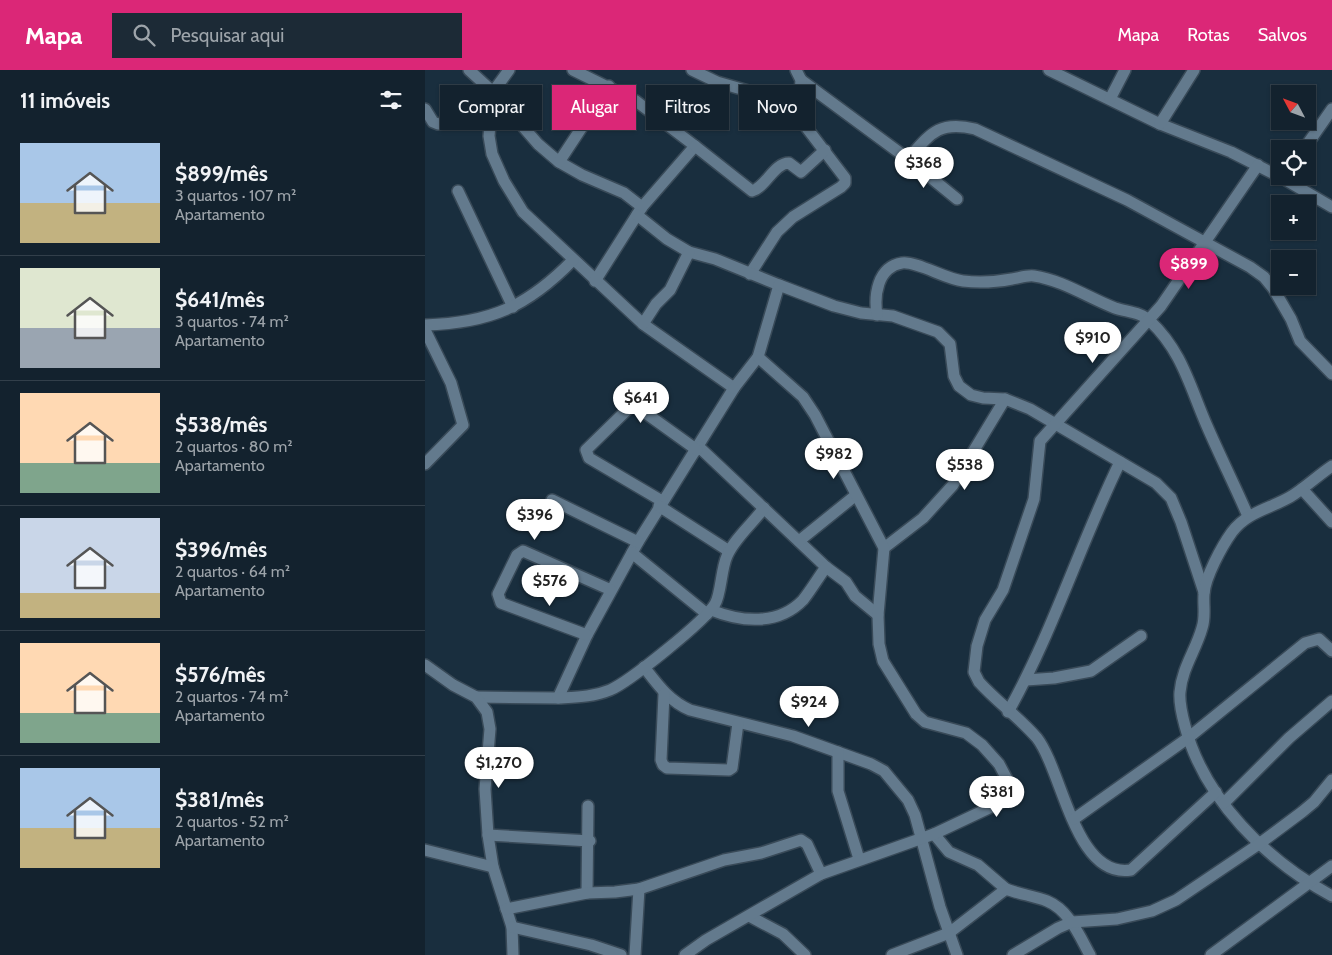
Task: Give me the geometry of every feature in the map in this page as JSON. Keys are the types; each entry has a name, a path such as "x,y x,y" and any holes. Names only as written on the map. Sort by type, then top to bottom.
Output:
{"street":[{"path":"469,70 485,85"},
{"path":"498,85 509,70"},
{"path":"573,70 607,85"},
{"path":"692,70 717,82 739,88"},
{"path":"1049,70 1071,75 1110,99 1160,124 1231,152 1271,171"},
{"path":"1110,99 1125,70"},
{"path":"1160,124 1194,70"},
{"path":"799,75 957,199"},
{"path":"636,102 649,110 752,191 755,191 781,165 789,163 801,172 825,150"},
{"path":"1310,140 1332,109"},
{"path":"425,110 433,122 440,124"},
{"path":"908,159 933,132 948,125 959,125 975,128 1127,200 1264,277 1291,319 1300,341 1332,374"},
{"path":"489,130 493,154 504,181 523,212 643,324 734,388"},
{"path":"526,130 538,144 559,162 582,175 624,193 667,239 689,252 715,259 834,306 877,315 893,316 937,332 950,344 954,376 959,386 971,395 983,398 1005,399 1030,409 1156,483 1171,498 1204,592 1203,627 1182,678 1180,694 1188,738 1200,769 1224,803 1259,844 1308,883 1332,896"},
{"path":"559,162 580,130"},
{"path":"750,274 777,232 793,217 845,183 845,178 809,130"},
{"path":"595,281 640,211 695,146"},
{"path":"1216,792 1131,870 1106,865 1094,858 1084,843 1046,753 1037,738 979,682 975,672 975,654 985,620 1006,582 1034,499 1040,441 1056,426 1150,320 1206,243 1258,166"},
{"path":"1298,185 1332,207"},
{"path":"458,191 513,307"},
{"path":"643,324 656,304 670,290 689,252"},
{"path":"425,325 489,317 513,307 553,280 573,260"},
{"path":"877,315 876,289 887,271 903,263 914,264 945,278 964,282 991,282 1034,276 1080,292 1116,308 1141,314 1150,320 1178,355 1184,366 1207,425 1248,516"},
{"path":"558,698 587,635 638,542 698,449 734,388 758,357 779,285"},
{"path":"425,330 451,384 463,425 425,464"},
{"path":"685,955 821,874 934,834 1003,801 1010,795 1009,783 999,764 966,733 925,722 916,714 883,661 879,644 879,615 884,548 815,415 803,397 758,357"},
{"path":"884,548 923,518 953,485 1005,399"},
{"path":"729,551 661,504 589,458 586,450 633,404 698,449 765,508 826,568 846,582 860,600 879,615"},
{"path":"1008,712 1038,655 1093,517 1121,462"},
{"path":"1204,592 1222,549 1233,531 1248,516 1302,489 1332,466"},
{"path":"1302,489 1332,522"},
{"path":"799,541 856,495"},
{"path":"552,500 638,542"},
{"path":"476,697 558,698 594,696 612,689 644,667 709,612 718,597 719,580 729,551 765,508"},
{"path":"587,635 501,603 498,594 517,555 523,551 611,590"},
{"path":"632,553 709,612 747,620 776,617 790,610 803,600 826,568"},
{"path":"1026,680 1091,671 1141,636"},
{"path":"1074,819 1188,738 1305,643 1319,639 1332,652"},
{"path":"425,665 453,685 476,697 487,712 490,729 485,789 488,835 493,867 512,927 513,955"},
{"path":"644,667 665,694 678,705 738,723 793,736 871,764 884,772 908,800 923,838 949,933 957,955"},
{"path":"665,694 661,760 667,768 729,770 732,768 738,723"},
{"path":"1224,803 1289,738 1332,701"},
{"path":"838,752 838,791 859,859"},
{"path":"1013,955 1058,928 1072,922 1117,919 1152,912 1176,900 1259,844 1314,802 1332,780"},
{"path":"587,893 588,806"},
{"path":"934,834 949,852 978,865 1006,889 1047,901 1058,908 1072,922 1090,955"},
{"path":"488,835 589,841"},
{"path":"506,909 587,893 639,889 724,860 761,853 801,840 807,844 821,874"},
{"path":"425,850 493,867"},
{"path":"1211,955 1332,866"},
{"path":"635,955 639,889"},
{"path":"892,955 949,933 1006,889"},
{"path":"749,916 783,934 805,955"},
{"path":"512,927 591,945 621,955"}]}
